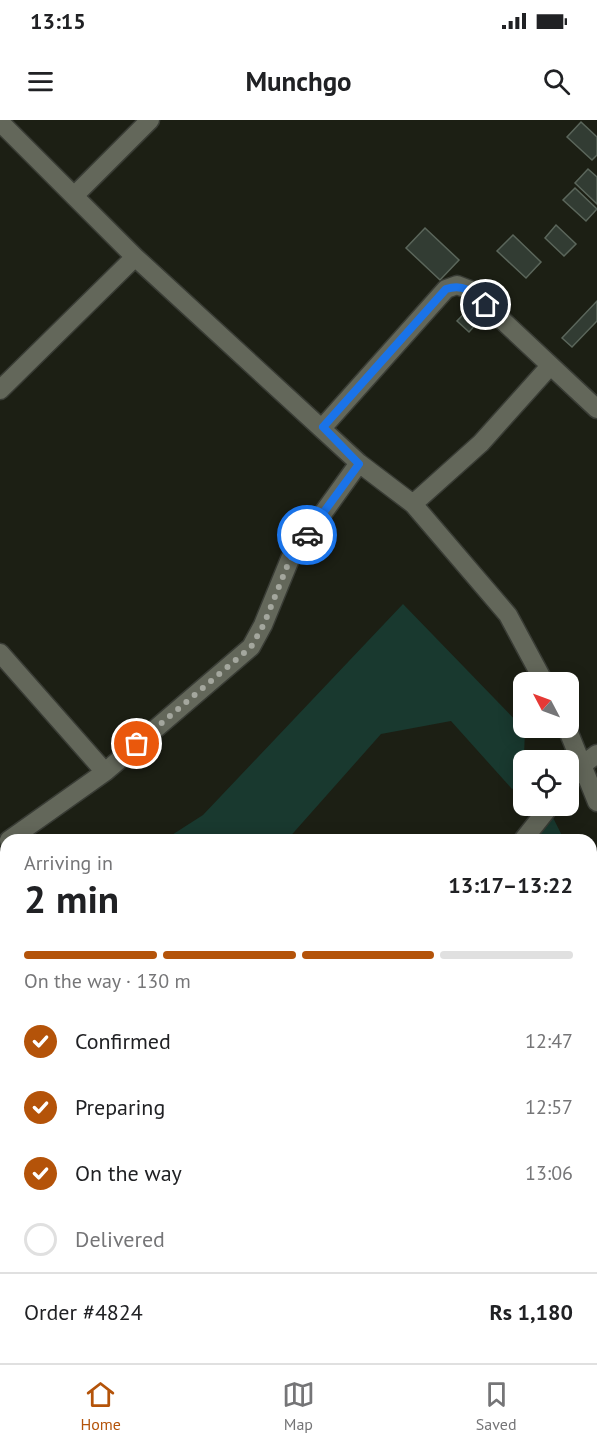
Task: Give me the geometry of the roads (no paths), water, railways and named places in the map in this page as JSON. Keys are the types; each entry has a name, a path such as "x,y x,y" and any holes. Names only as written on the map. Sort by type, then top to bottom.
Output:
{"street":[{"path":"75,196 150,120"},
{"path":"0,122 135,257 323,427 359,464 413,504 508,615 539,672"},
{"path":"0,390 135,257"},
{"path":"323,427 446,289 457,285 470,290 597,409"},
{"path":"413,504 481,443 550,366"},
{"path":"18,834 105,772 251,647 264,624 290,559 359,464"},
{"path":"0,653 105,772"},
{"path":"571,738 597,802"},
{"path":"579,769 597,754"},
{"path":"528,834 542,816"}],"waterway":[{"path":"541,816 550,834"}]}
